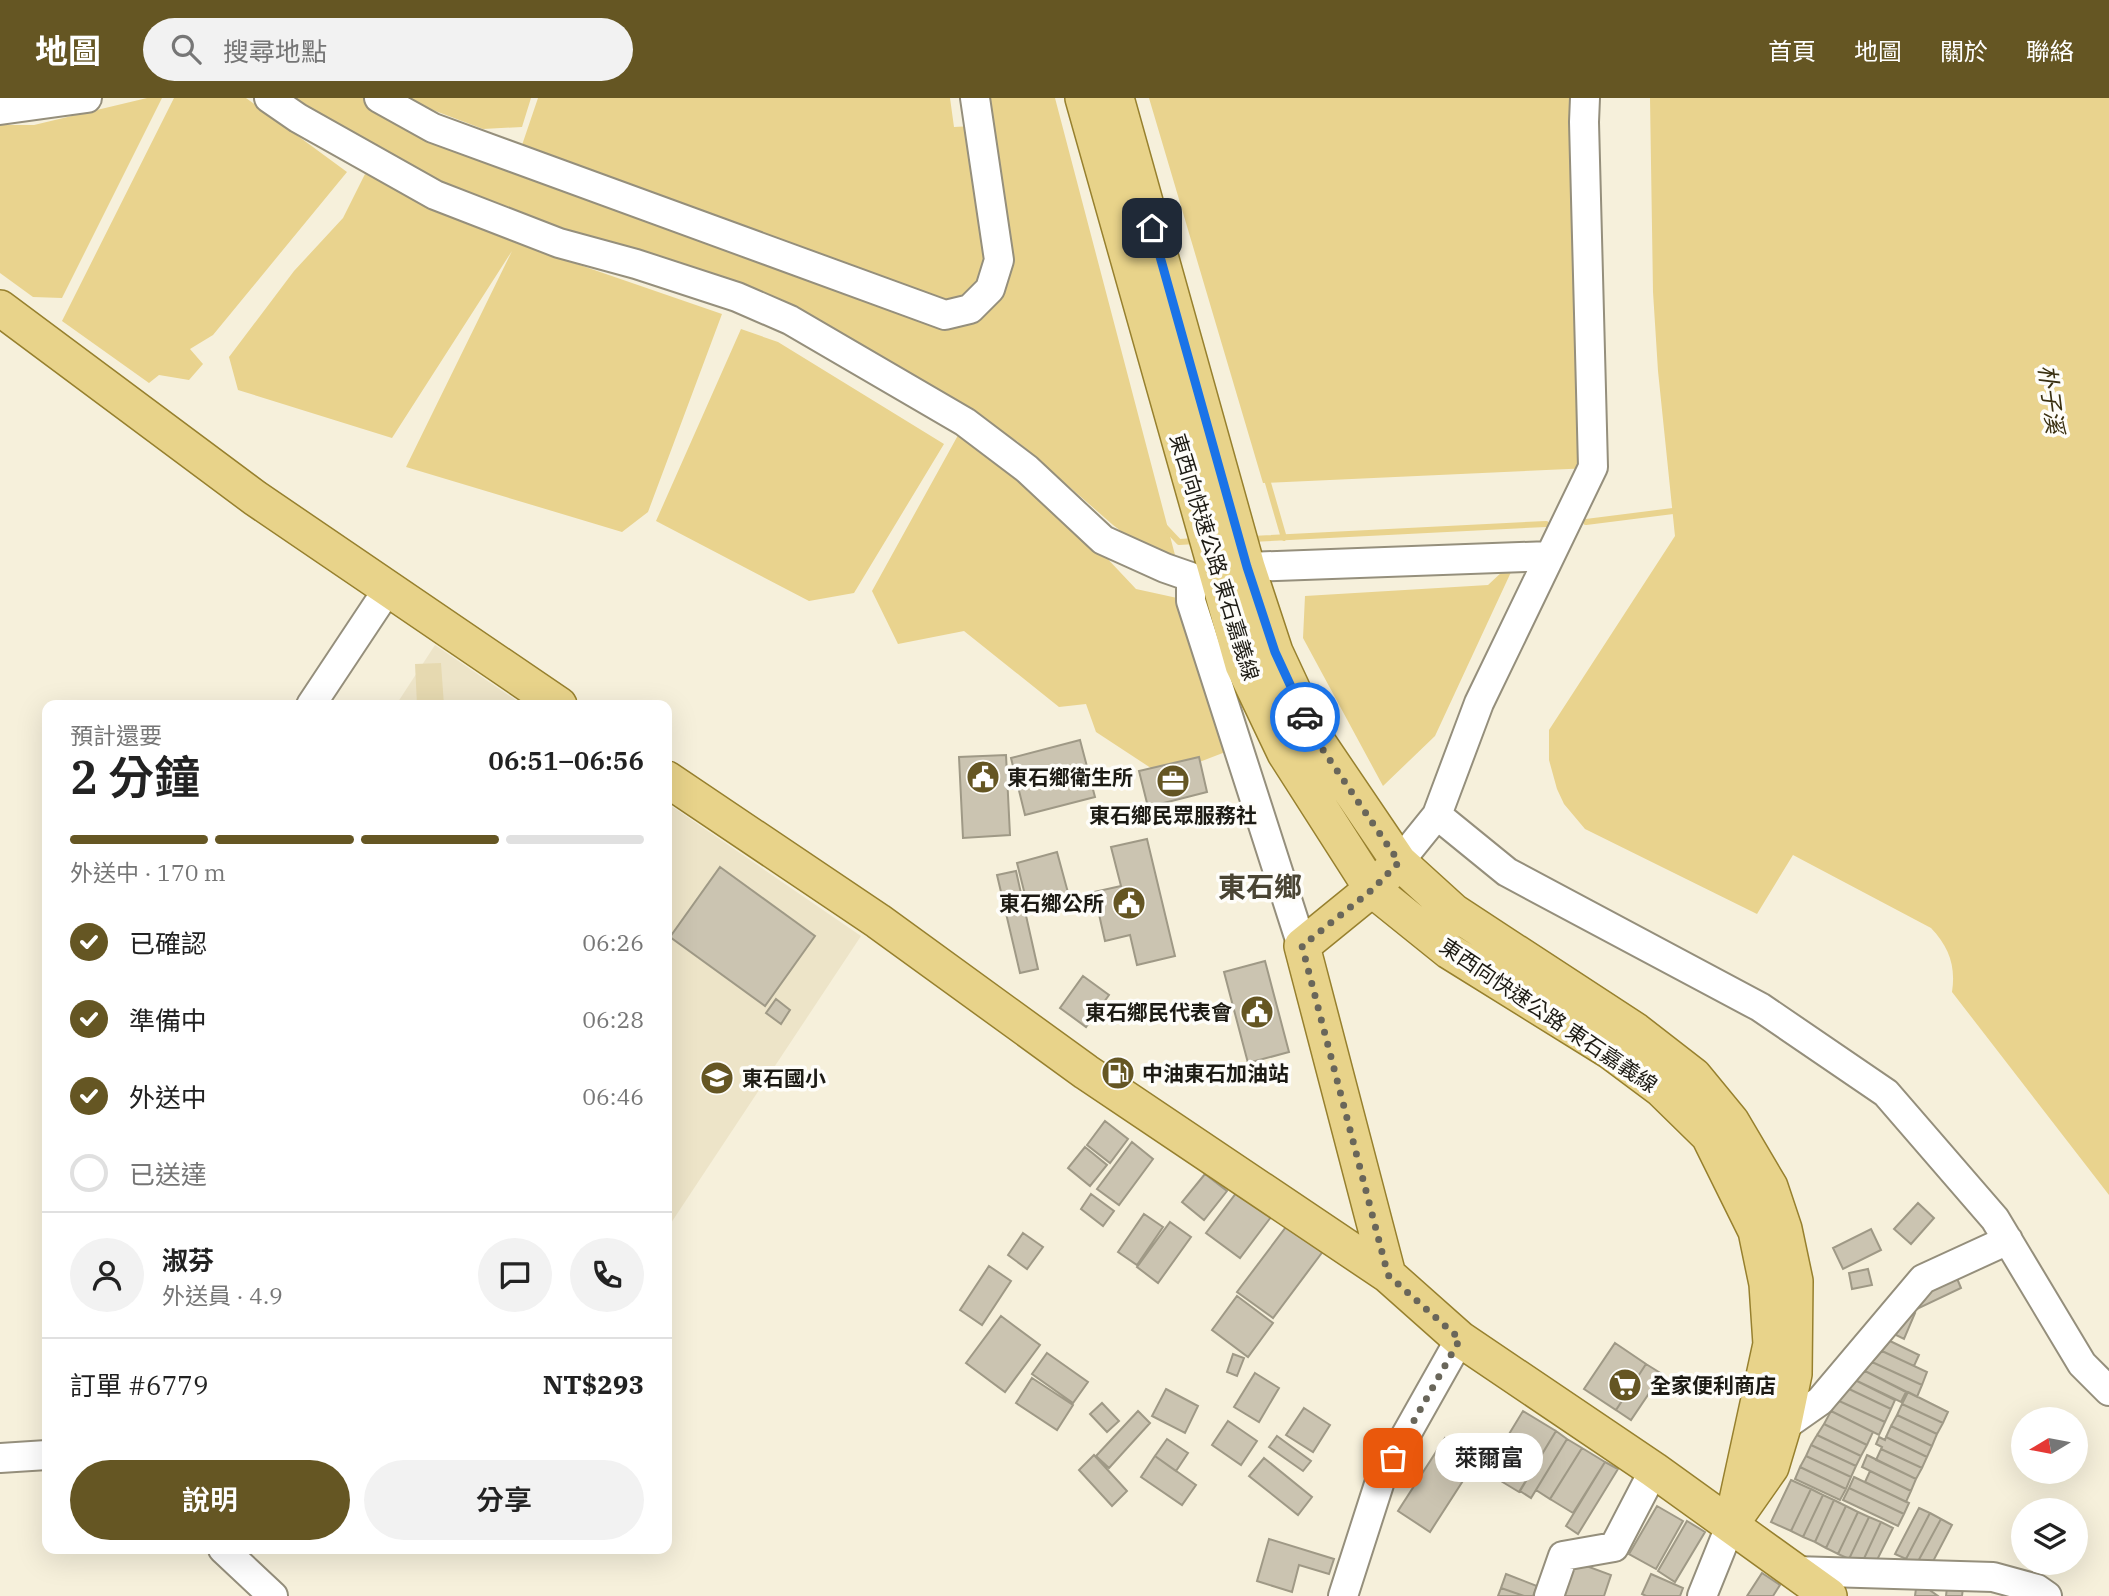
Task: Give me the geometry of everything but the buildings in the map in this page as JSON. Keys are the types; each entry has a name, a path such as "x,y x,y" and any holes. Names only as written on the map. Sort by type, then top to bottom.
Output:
{"main road":[{"name":"東西向快速公路 東石嘉義線","path":"1083,98 1243,665 1285,753 1373,889 1448,951 1610,1051 1661,1089 1709,1136 1756,1231 1767,1283 1771,1344 1769,1423"},
{"name":"東西向快速公路 東石嘉義線","path":"1116,98 1247,567 1275,652 1315,738 1399,862 1454,912 1636,1031 1694,1076 1731,1121 1770,1187 1784,1229 1795,1281 1794,1374 1769,1423 1731,1524"},
{"path":"0,308 255,498 552,700"},
{"path":"672,782 878,922 1086,1072 1388,1275 1460,1339 1731,1524 1829,1596"},
{"path":"1388,1275 1302,946 1373,889 1399,862"}],"street":[{"path":"0,110 87,98"},
{"path":"269,98 298,118 435,195 559,243 636,264 737,297 790,320 965,422 1027,469 1103,540 1191,577 1191,601 1302,946"},
{"path":"379,98 433,128 945,315 970,309 990,289 999,260 975,98"},
{"path":"1399,862 1437,815 1479,703 1593,467 1585,98"},
{"path":"1247,567 1550,556"},
{"path":"314,700 388,589"},
{"path":"1437,815 1507,872 1760,1007 1886,1093 1996,1219 2082,1364 2109,1391"},
{"path":"1769,1423 1820,1401 1923,1279 2008,1240"},
{"path":"1343,1596 1380,1481 1460,1339"},
{"path":"0,1458 42,1455"},
{"path":"1549,1596 1563,1556 1614,1547 1654,1471"},
{"path":"1702,1596 1731,1524"},
{"path":"228,1554 273,1596"},
{"path":"1795,1571 1993,1577 2037,1589 2047,1596"}],"shaded area":[{"path":"435,645 516,700 399,700"},
{"path":"441,663 444,700 417,700 415,664"},
{"name":"東石國小","path":"672,806 861,936 672,1221"}],"water":[{"path":"147,98 162,98 62,298 33,297 0,273 0,125 34,125"},
{"path":"174,98 246,98 347,172 213,335 190,349 203,364 189,380 159,375 149,383 62,321"},
{"path":"287,98 372,98 982,315 1000,297 984,98 1055,98 1175,555 1139,545 1017,441 893,367 511,218 445,186"},
{"path":"401,98 531,98 522,127 483,129"},
{"path":"538,98 950,98 954,127 973,126 991,256 982,285 949,307 520,151"},
{"path":"1149,98 1575,98 1591,468 1263,483"},
{"name":"朴子溪","path":"1650,98 2109,98 2109,1195 1952,992 1950,957 1931,928 1793,855 1757,914 1585,829 1564,804 1557,789 1549,760 1549,730 1675,536 1658,371 1653,292"},
{"path":"365,174 516,243 722,314 648,512 622,532 406,467 512,251 392,438 238,390 229,357 294,271 343,218"},
{"path":"741,329 778,342 944,444 854,593 809,601 656,521"},
{"path":"962,428 1038,485 1136,589 1191,601 1228,751 1163,776 1096,732 1086,704 1059,707 964,631 898,644 872,591"},
{"path":"1518,557 1435,736 1383,786 1303,638 1305,596 1488,585"}],"waterway":[{"path":"1266,476 1284,538"},
{"path":"1586,522 1673,511"},
{"path":"1251,539 1546,524"},
{"path":"1164,526 1179,542 1196,541"}],"way so far":[{"path":"1305,717 1315,738 1399,862 1373,889 1302,946 1388,1275 1460,1339 1393,1458"}],"place":[{"name":"東石鄉衛生所","path":"983,777"},
{"name":"東石鄉民眾服務社","path":"1173,781"},
{"name":"東石鄉公所","path":"1129,903"},
{"name":"東石鄉民代表會","path":"1257,1012"},
{"name":"中油東石加油站","path":"1118,1073"},
{"name":"東石國小","path":"717,1078"},
{"name":"全家便利商店","path":"1625,1385"},
{"name":"萊爾富","path":"1393,1458"}],"district":[{"name":"東石鄉","path":"1260,886"}],"route":[{"path":"1152,228 1247,567 1275,652 1305,717"}]}
